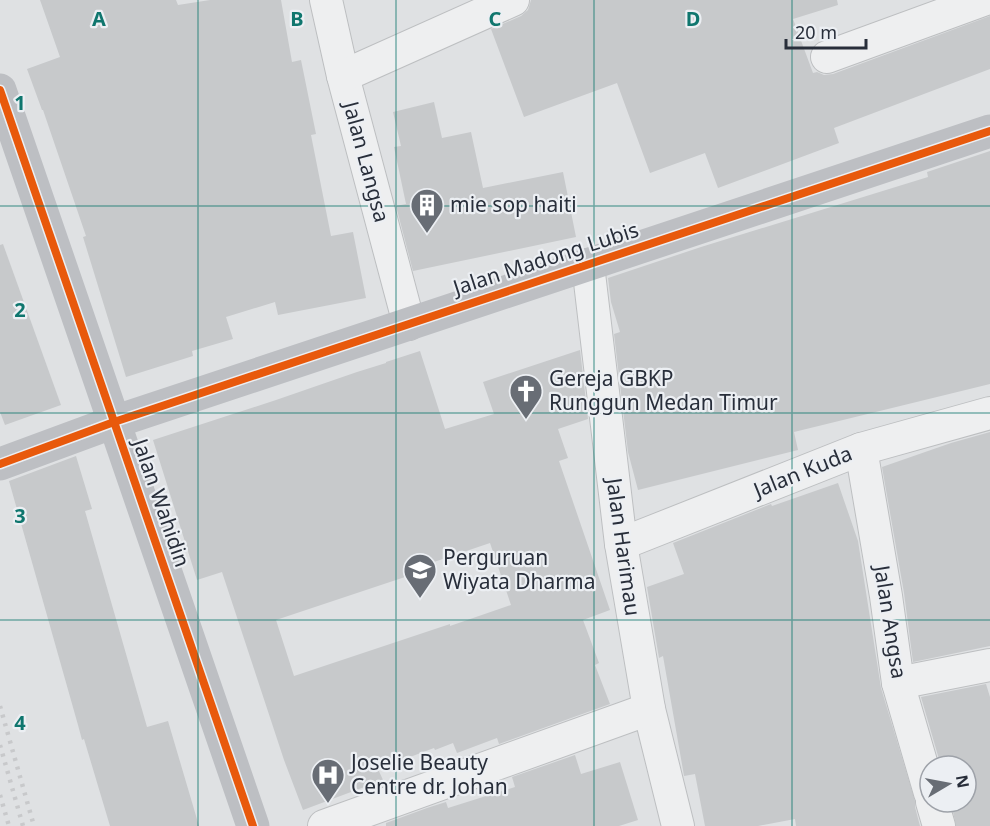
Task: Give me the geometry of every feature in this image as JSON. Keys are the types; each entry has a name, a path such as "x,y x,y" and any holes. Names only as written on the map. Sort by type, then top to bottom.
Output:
{"street":[{"name":"Jalan Langsa","path":"326,0 343,76 409,324"},
{"path":"343,76 513,0"},
{"path":"826,57 983,0"},
{"name":"Jalan Wahidin","path":"0,90 253,826"},
{"name":"Jalan Madong Lubis","path":"0,464 114,422 990,131"},
{"name":"Jalan Harimau","path":"588,265 621,544 648,709 678,826"},
{"name":"Jalan Kuda","path":"621,544 861,449 990,413"},
{"name":"Jalan Angsa","path":"861,449 898,683 919,754"},
{"path":"898,683 990,665"},
{"path":"324,826 648,709"}],"building":[{"path":"40,0 176,0 178,5 210,0 281,0 292,62 301,60 316,134 311,135 331,236 353,232 366,298 278,315 275,302 226,317 233,339 192,351 193,356 126,377 83,237 86,236 27,69 60,57"},
{"path":"531,0 837,0 838,5 793,19 813,73 824,75 833,74 990,16 990,69 834,128 839,143 718,188 705,153 650,173 617,83 524,117 491,29 521,16 528,10"},
{"path":"434,102 442,138 471,132 483,188 563,172 576,237 413,271 396,206 406,204 394,147 401,146 393,112"},
{"path":"990,151 990,384 794,432 798,450 638,490 628,452 614,334 620,332 611,302 608,278 928,177 927,172"},
{"path":"3,244 61,405 5,425 0,412 0,245"},
{"path":"580,350 588,419 558,429 568,458 559,461 610,610 583,620 599,663 595,665 610,704 499,744 497,738 457,753 453,743 435,750 434,748 378,769 383,780 303,810 284,760 222,572 197,580 153,440 420,351 445,429 494,414 483,382","holes":["490,543 511,605 294,676 276,620 429,569 428,564"]},
{"path":"990,432 990,646 913,662 904,593 882,467"},
{"path":"76,456 92,509 85,511 147,727 168,721 199,826 110,826 84,739 82,740 9,481"},
{"path":"838,483 858,541 881,688 915,801 920,826 796,826 795,819 758,826 705,826 695,774 684,776 663,656 659,658 647,587 684,574 673,543 771,504 772,506"},
{"path":"986,684 990,697 990,826 956,826 954,814 978,814 978,754 938,754 921,697"},
{"path":"575,755 581,774 620,762 638,820 619,826 386,826 386,823 446,802 448,808 515,787 512,777"}],"railway":[{"path":"0,706 34,826"},
{"path":"0,745 23,826"},
{"path":"0,795 9,826"}],"cycle path":[{"path":"0,90 253,826"},
{"path":"0,464 114,422 990,131"}],"place":[{"name":"mie sop haiti","path":"427,234"},
{"name":"Gereja GBKP Runggun Medan Timur","path":"526,420"},
{"name":"Perguruan Wiyata Dharma","path":"420,599"},
{"name":"Joselie Beauty Centre dr. Johan","path":"328,804"}]}
